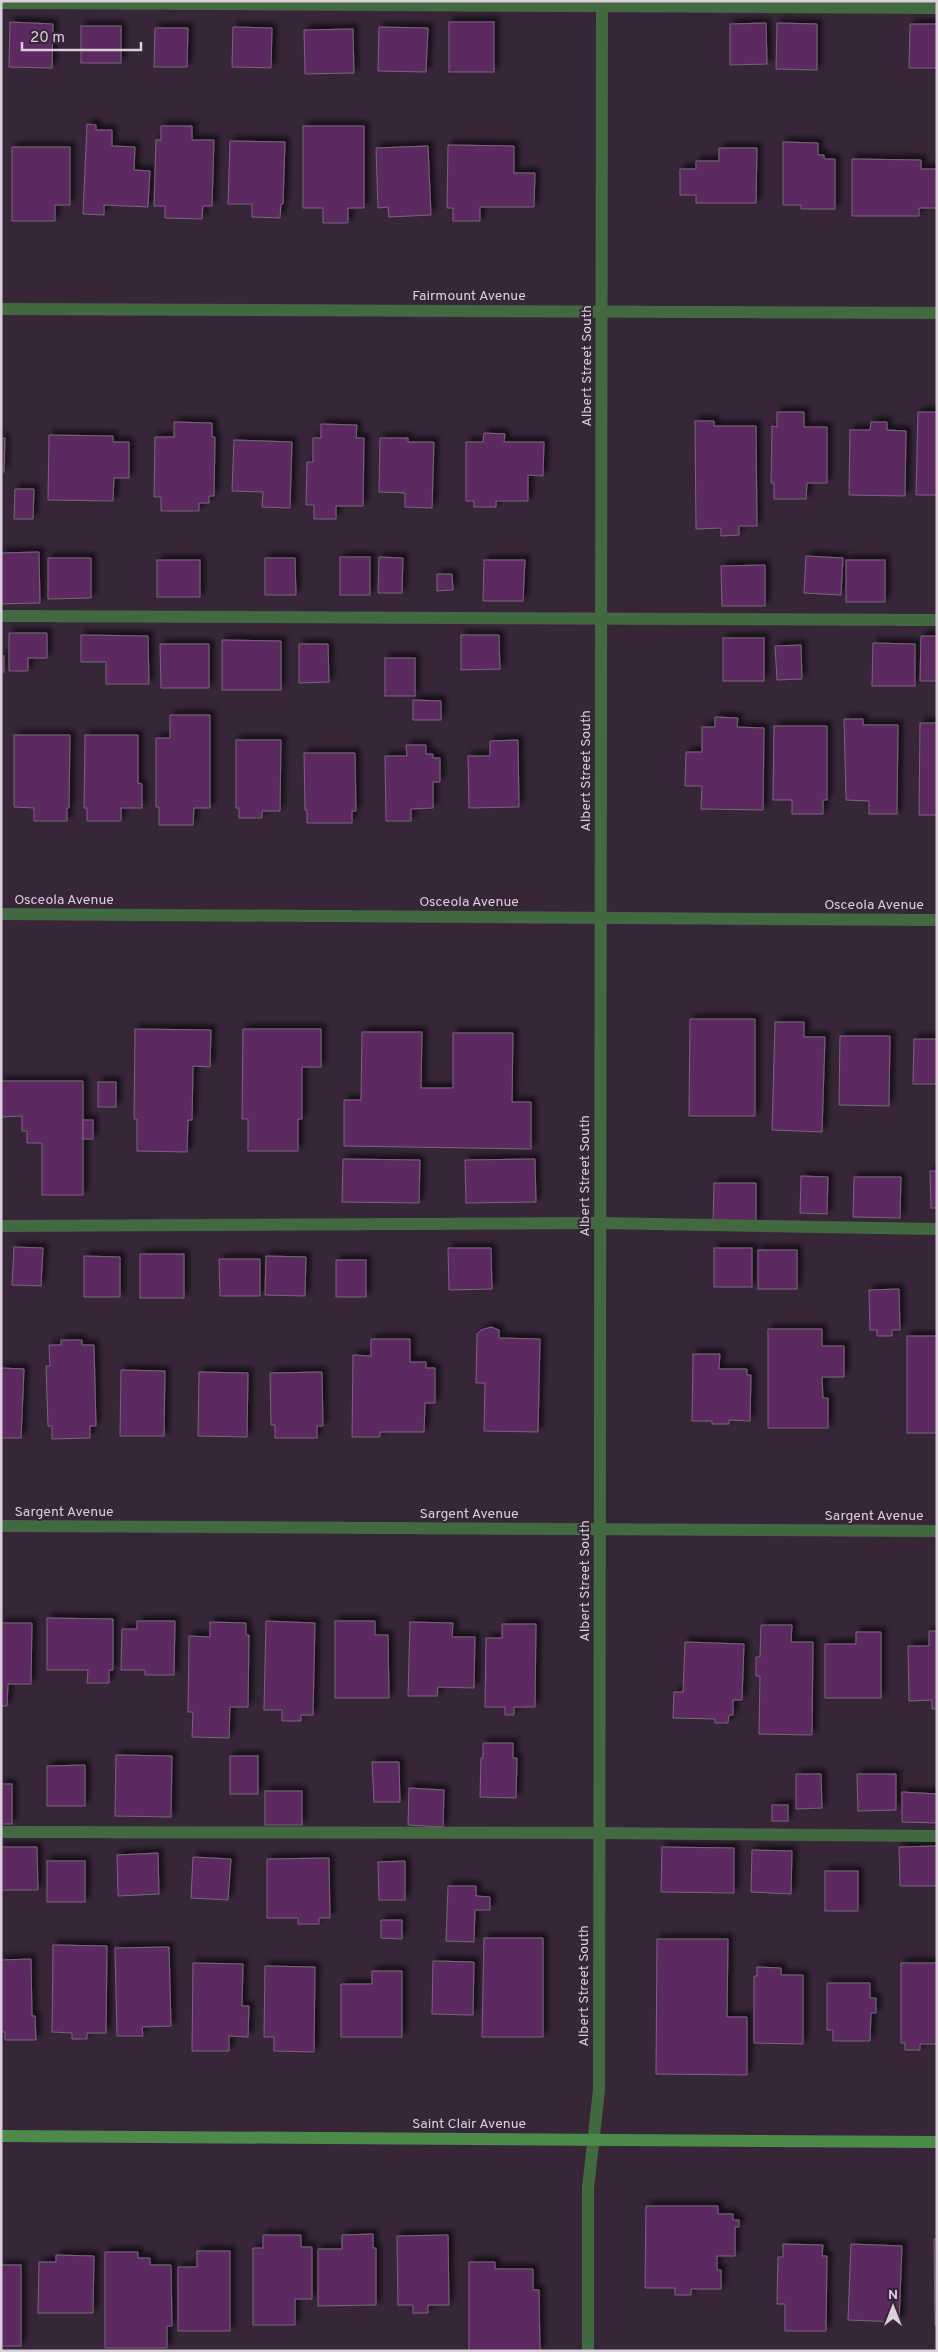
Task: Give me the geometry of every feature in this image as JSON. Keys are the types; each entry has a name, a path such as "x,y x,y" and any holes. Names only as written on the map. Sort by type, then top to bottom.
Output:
{"street":[{"path":"1,3 602,3 937,8"},
{"name":"Albert Street South","path":"588,2351 588,2188 599,2090 602,3"},
{"name":"Fairmount Avenue","path":"1,309 937,313"},
{"path":"1,616 937,620"},
{"name":"Osceola Avenue","path":"1,914 937,920"},
{"path":"1,1226 600,1223 937,1230"},
{"name":"Sargent Avenue","path":"1,1526 937,1531"},
{"path":"1,1832 599,1833 937,1836"},
{"name":"Saint Clair Avenue","path":"1,2136 937,2142"}],"building":[{"path":"10,22 53,24 52,68 9,67"},
{"path":"449,22 494,22 494,72 449,72"},
{"path":"766,23 767,64 730,65 730,24"},
{"path":"777,23 817,24 817,70 776,69"},
{"path":"910,24 937,24 937,68 909,68"},
{"path":"81,26 121,26 121,63 81,63"},
{"path":"233,27 272,28 271,68 232,67"},
{"path":"379,27 428,28 426,72 378,71"},
{"path":"155,28 188,28 187,67 154,67"},
{"path":"353,29 354,73 305,74 304,30"},
{"path":"87,124 96,125 96,130 112,130 112,146 135,147 134,170 150,171 148,207 104,205 104,215 83,214"},
{"path":"161,126 192,126 192,140 214,140 212,206 203,206 202,219 165,218 165,206 154,206 156,140 161,140"},
{"path":"303,126 364,126 364,208 348,208 348,223 323,223 323,208 303,208"},
{"path":"230,141 285,142 283,204 281,204 280,218 252,217 252,204 228,204"},
{"path":"783,142 818,143 818,155 824,155 824,159 835,159 835,209 801,209 801,205 783,205"},
{"path":"448,145 514,146 514,173 535,173 534,207 480,207 480,221 453,221 453,208 447,208"},
{"path":"428,146 431,215 389,217 388,207 378,208 376,148"},
{"path":"12,147 70,147 70,205 55,205 55,221 12,221"},
{"path":"719,148 757,148 756,203 696,203 696,195 680,195 680,169 696,169 696,161 719,161"},
{"path":"852,159 921,160 921,169 937,169 937,208 919,208 919,216 852,216"},
{"path":"777,412 804,412 804,427 827,427 827,483 807,483 806,499 774,499 774,483 771,483 772,426 777,427"},
{"path":"918,412 937,412 937,495 916,495"},
{"path":"695,421 714,421 714,426 756,426 757,526 739,526 739,535 721,536 721,528 696,529"},
{"path":"174,422 212,423 212,437 215,437 214,496 209,496 209,503 199,503 199,511 161,511 161,497 154,497 155,437 174,437"},
{"path":"871,422 887,422 887,430 906,431 905,496 849,495 850,430 870,430"},
{"path":"321,424 357,425 356,438 364,438 363,506 336,506 336,519 314,519 314,505 306,505 307,462 313,462 313,438 321,438"},
{"path":"484,433 505,434 504,442 544,442 543,476 528,475 528,501 496,501 496,507 474,507 474,501 466,501 466,442 483,442"},
{"path":"49,435 113,436 113,442 129,442 129,478 114,478 113,501 48,500"},
{"path":"1,438 5,438 4,472 1,472"},
{"path":"380,438 408,438 408,442 434,442 432,508 405,507 405,493 379,492"},
{"path":"234,440 292,442 290,508 262,507 263,492 232,491"},
{"path":"15,489 34,489 33,519 14,519"},
{"path":"39,552 40,603 1,604 1,553"},
{"path":"806,556 843,558 841,595 804,593"},
{"path":"340,557 370,557 370,595 340,595"},
{"path":"379,557 403,558 402,593 378,593"},
{"path":"48,558 91,558 91,598 48,599"},
{"path":"265,558 295,558 296,595 265,595"},
{"path":"157,560 200,560 200,597 157,597"},
{"path":"484,560 525,560 523,601 483,601"},
{"path":"846,560 885,560 885,602 846,602"},
{"path":"765,565 765,606 722,606 721,566"},
{"path":"437,574 452,574 453,590 437,591"},
{"path":"9,633 47,633 47,658 28,658 28,671 9,671"},
{"path":"81,635 148,636 149,684 106,684 106,662 81,662"},
{"path":"461,635 499,635 500,669 461,670"},
{"path":"921,636 937,636 937,681 920,681"},
{"path":"723,638 764,638 764,681 723,681"},
{"path":"222,640 281,641 281,690 222,690"},
{"path":"873,643 915,644 915,686 872,686"},
{"path":"160,644 209,644 209,688 161,688"},
{"path":"299,644 328,644 329,682 299,683"},
{"path":"801,645 802,679 777,680 775,646"},
{"path":"1,656 4,656 4,672 1,672"},
{"path":"385,658 415,658 415,696 385,696"},
{"path":"413,700 441,701 441,720 413,720"},
{"path":"170,715 210,715 210,808 194,808 193,825 159,825 159,807 156,807 156,738 170,738"},
{"path":"715,717 738,718 737,727 764,728 763,810 701,809 702,786 685,786 686,752 702,752 702,727 715,727"},
{"path":"844,719 863,719 863,725 898,725 897,814 869,814 869,801 846,800"},
{"path":"920,723 937,723 937,815 919,815"},
{"path":"774,726 827,726 827,800 823,800 823,814 792,814 792,800 773,800"},
{"path":"14,735 70,735 69,808 67,808 67,821 34,821 34,808 14,807"},
{"path":"85,735 138,735 138,783 142,784 142,808 121,808 121,821 87,821 87,808 84,808"},
{"path":"236,740 281,740 280,811 262,811 262,818 239,818 239,808 236,808"},
{"path":"518,740 519,807 469,808 468,756 490,756 490,741"},
{"path":"406,745 426,745 426,754 433,754 433,758 440,758 440,782 433,782 433,808 411,809 411,821 386,821 385,756 407,756"},
{"path":"304,753 355,753 356,811 352,811 352,823 307,823"},
{"path":"690,1019 755,1019 755,1116 689,1116"},
{"path":"775,1022 804,1022 804,1037 825,1037 822,1132 772,1130"},
{"path":"135,1029 211,1030 210,1067 193,1066 192,1120 188,1120 187,1152 137,1151 137,1119 134,1119"},
{"path":"243,1029 321,1029 321,1067 302,1067 302,1119 298,1119 298,1151 248,1151 248,1119 242,1119"},
{"path":"362,1032 422,1032 421,1088 453,1088 453,1033 513,1033 512,1102 531,1102 531,1149 344,1146 344,1100 361,1100"},
{"path":"840,1036 890,1036 889,1106 839,1105"},
{"path":"914,1039 937,1039 937,1084 913,1084"},
{"path":"1,1081 83,1081 83,1195 42,1195 42,1143 27,1143 27,1131 22,1131 22,1116 1,1117"},
{"path":"98,1082 116,1082 116,1107 98,1107"},
{"path":"83,1120 93,1120 93,1139 83,1139"},
{"path":"343,1159 420,1160 419,1203 342,1202"},
{"path":"535,1159 536,1202 466,1203 465,1160"},
{"path":"930,1171 937,1171 937,1208 931,1208"},
{"path":"801,1176 828,1177 827,1214 800,1213"},
{"path":"854,1177 901,1177 900,1218 853,1217"},
{"path":"714,1183 756,1183 756,1224 713,1223"},
{"path":"14,1247 43,1248 41,1286 12,1285"},
{"path":"448,1248 491,1248 492,1289 449,1290"},
{"path":"714,1248 752,1248 752,1287 714,1287"},
{"path":"758,1250 797,1250 797,1289 758,1289"},
{"path":"140,1254 184,1254 184,1298 140,1298"},
{"path":"84,1256 120,1257 120,1297 84,1297"},
{"path":"266,1256 306,1257 305,1296 265,1295"},
{"path":"219,1259 260,1259 260,1296 220,1296"},
{"path":"336,1260 366,1260 366,1297 336,1297"},
{"path":"899,1289 900,1330 892,1330 892,1336 877,1336 877,1330 870,1330 869,1290"},
{"path":"491,1327 499,1330 499,1338 540,1339 538,1432 484,1431 485,1383 476,1383 477,1334 481,1330"},
{"path":"768,1329 822,1329 822,1346 844,1346 844,1377 822,1377 823,1398 828,1398 828,1428 768,1428"},
{"path":"907,1336 937,1336 937,1433 907,1433"},
{"path":"371,1339 410,1339 410,1362 426,1362 426,1368 435,1368 435,1403 425,1403 424,1432 380,1432 380,1437 352,1437 353,1355 371,1356"},
{"path":"61,1340 82,1340 82,1345 94,1345 96,1426 90,1426 90,1438 52,1439 52,1426 48,1426 46,1366 50,1366 49,1345 61,1345"},
{"path":"693,1354 720,1354 719,1369 747,1369 747,1375 751,1375 750,1421 729,1420 729,1424 712,1424 712,1421 692,1421"},
{"path":"1,1368 24,1369 21,1438 1,1438"},
{"path":"121,1370 165,1371 164,1436 120,1436"},
{"path":"199,1372 248,1373 247,1437 198,1436"},
{"path":"322,1372 323,1426 317,1426 317,1438 275,1438 275,1425 271,1425 270,1373"},
{"path":"47,1618 113,1619 113,1670 109,1670 109,1683 87,1683 88,1670 47,1670"},
{"path":"137,1621 175,1621 174,1675 145,1675 145,1670 121,1670 122,1629 137,1629"},
{"path":"266,1621 315,1623 313,1715 301,1715 301,1721 282,1721 282,1710 264,1710"},
{"path":"335,1621 375,1621 375,1635 388,1635 389,1698 335,1698"},
{"path":"210,1622 246,1623 246,1635 249,1635 248,1707 230,1707 229,1738 192,1737 193,1712 188,1712 189,1636 210,1637"},
{"path":"410,1622 453,1623 452,1637 475,1637 474,1688 438,1687 437,1696 408,1696"},
{"path":"1,1623 32,1623 31,1684 8,1684 7,1706 1,1706"},
{"path":"502,1624 536,1624 535,1707 514,1707 514,1715 505,1715 505,1707 485,1707 486,1638 502,1638"},
{"path":"761,1625 792,1625 791,1642 813,1642 812,1735 759,1734 760,1676 756,1676 756,1657 760,1657"},
{"path":"929,1631 937,1631 937,1709 932,1709 932,1700 909,1701 908,1646 929,1646"},
{"path":"856,1632 881,1632 881,1698 825,1698 825,1644 856,1644"},
{"path":"685,1642 744,1644 742,1700 733,1700 733,1715 729,1715 728,1723 715,1723 715,1719 673,1718 674,1692 683,1692"},
{"path":"483,1743 513,1743 513,1758 517,1758 516,1798 480,1797"},
{"path":"116,1755 172,1756 171,1817 115,1816"},
{"path":"230,1756 258,1756 258,1794 230,1794"},
{"path":"372,1762 399,1762 400,1802 374,1802"},
{"path":"85,1765 85,1806 47,1806 47,1766"},
{"path":"796,1774 821,1774 822,1808 796,1809"},
{"path":"857,1774 896,1774 896,1810 858,1811"},
{"path":"1,1784 12,1784 12,1824 1,1824"},
{"path":"409,1788 444,1790 443,1827 408,1825"},
{"path":"265,1791 302,1791 302,1825 265,1825"},
{"path":"902,1792 937,1794 937,1823 902,1822"},
{"path":"772,1805 788,1805 788,1821 772,1821"},
{"path":"937,1846 937,1886 900,1886 899,1847"},
{"path":"1,1847 37,1847 38,1890 1,1890"},
{"path":"662,1847 734,1848 734,1893 661,1892"},
{"path":"752,1850 792,1851 791,1894 751,1892"},
{"path":"158,1853 159,1894 118,1896 117,1855"},
{"path":"193,1857 231,1859 228,1900 191,1898"},
{"path":"329,1858 330,1918 319,1918 319,1924 298,1924 298,1918 267,1918 267,1859"},
{"path":"47,1861 85,1861 85,1902 47,1902"},
{"path":"405,1861 405,1900 379,1900 378,1862"},
{"path":"825,1871 858,1871 858,1911 825,1911"},
{"path":"448,1886 476,1886 476,1896 490,1897 490,1910 475,1910 474,1942 446,1941"},
{"path":"381,1920 402,1920 402,1939 381,1938"},
{"path":"484,1938 543,1938 543,2037 482,2037"},
{"path":"657,1939 728,1939 727,2017 747,2017 747,2075 656,2074"},
{"path":"53,1945 107,1946 106,2033 87,2033 87,2039 72,2039 72,2033 52,2032"},
{"path":"169,1947 171,2026 142,2027 143,2036 117,2036 115,1948"},
{"path":"31,1959 32,2016 35,2016 36,2040 5,2040 5,2032 1,2032 1,1960"},
{"path":"433,1961 474,1962 473,2015 432,2014"},
{"path":"193,1963 243,1964 242,2006 249,2006 248,2037 229,2036 229,2051 192,2051"},
{"path":"901,1963 937,1963 937,2044 920,2044 920,2050 905,2050 905,2043 901,2043"},
{"path":"265,1966 315,1967 314,2052 274,2051 274,2037 264,2037"},
{"path":"757,1967 781,1968 781,1975 803,1975 803,2044 754,2043 754,1976 757,1976"},
{"path":"372,1971 402,1971 402,2037 341,2037 341,1984 372,1984"},
{"path":"827,1983 870,1983 870,1998 876,1998 876,2013 871,2013 870,2041 833,2041 833,2030 827,2030"},
{"path":"646,2206 718,2206 718,2214 733,2214 733,2220 739,2220 739,2227 735,2227 735,2256 717,2256 717,2270 721,2270 721,2289 691,2289 691,2295 675,2295 675,2288 645,2288"},
{"path":"373,2234 373,2248 376,2248 376,2305 318,2306 318,2249 342,2249 342,2235"},
{"path":"263,2235 301,2235 301,2247 312,2247 312,2299 295,2299 295,2325 253,2325 253,2248 263,2248"},
{"path":"448,2235 449,2305 428,2305 428,2313 413,2313 413,2305 398,2305 397,2236"},
{"path":"934,2239 937,2239 937,2325 935,2325"},
{"path":"783,2244 823,2245 822,2256 827,2256 826,2331 785,2331 785,2304 777,2304 778,2257 783,2257"},
{"path":"851,2244 902,2246 899,2322 848,2320"},
{"path":"197,2251 230,2251 230,2331 178,2331 178,2267 197,2267"},
{"path":"105,2252 138,2252 138,2258 150,2258 150,2265 171,2265 172,2326 167,2326 167,2348 105,2348"},
{"path":"56,2255 94,2256 93,2313 38,2313 39,2262 56,2262"},
{"path":"469,2262 495,2262 495,2269 533,2269 533,2290 539,2290 540,2351 469,2351"},
{"path":"1,2265 21,2265 21,2346 1,2346"}]}
